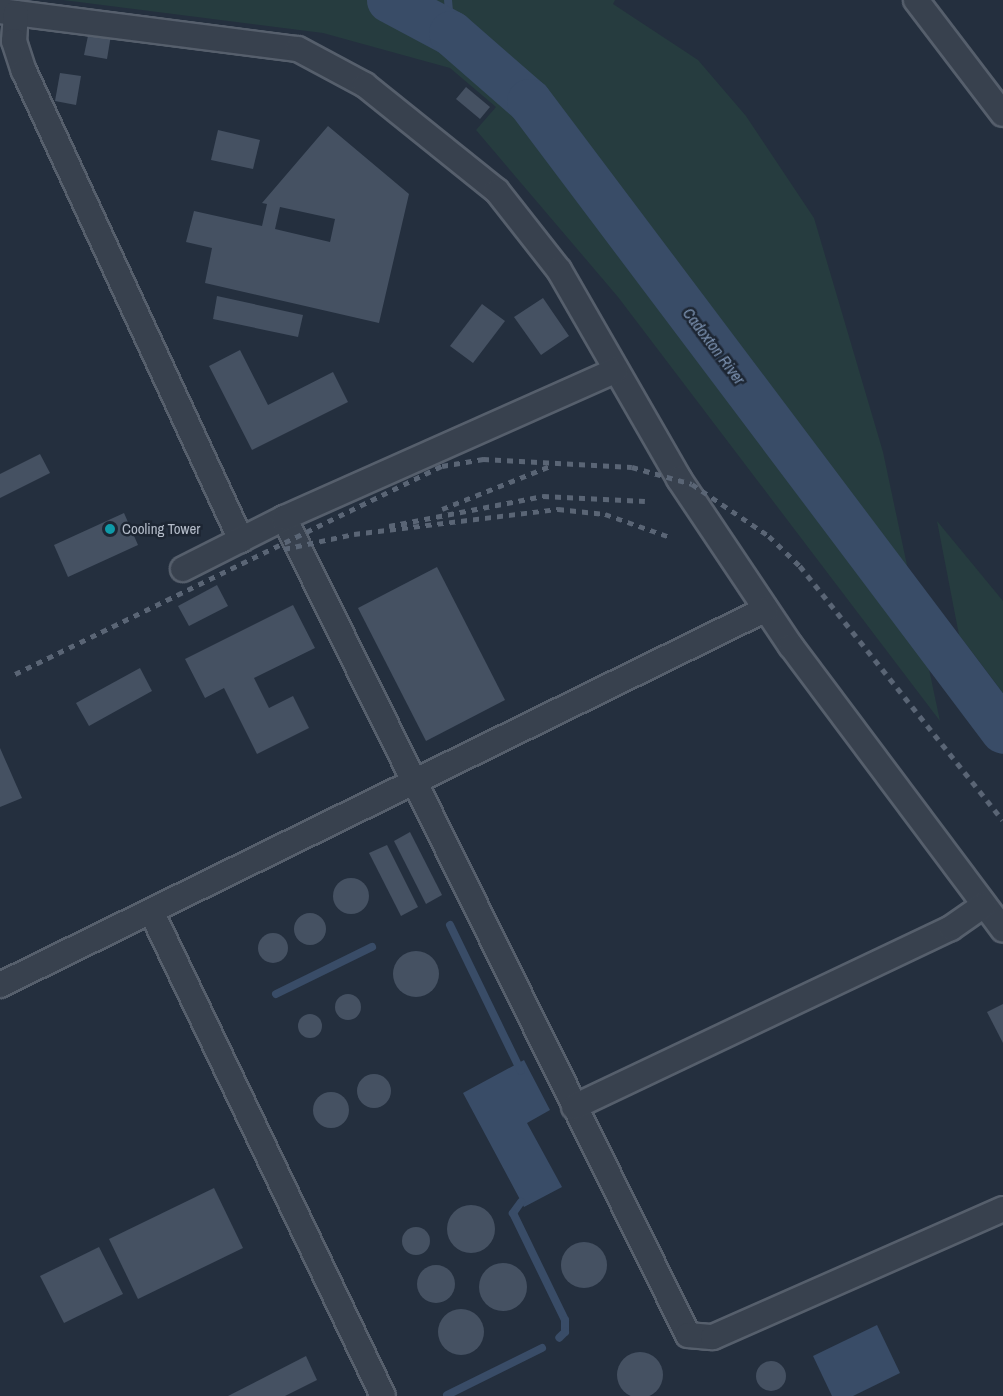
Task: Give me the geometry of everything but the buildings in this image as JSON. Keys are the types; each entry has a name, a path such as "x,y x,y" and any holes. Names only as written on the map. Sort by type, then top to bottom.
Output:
{"lane":[{"path":"916,0 1003,114"},
{"path":"241,540 24,71 8,12 278,45 337,67 497,192 559,270 679,479 766,609 1003,929"},
{"path":"183,568 284,518 616,370"},
{"path":"284,518 683,1328 695,1338 713,1337 1003,1209"},
{"path":"0,985 152,913 766,609"},
{"path":"574,1107 951,928 984,905"},
{"path":"152,913 383,1396"}],"green space":[{"path":"63,0 615,0 613,4 698,60 746,116 814,218 883,452 940,721 618,297 476,130 496,107 450,68 323,33"},
{"path":"937,521 1003,601 1003,693 959,635"}],"water":[{"path":"524,1060 550,1110 527,1123 562,1187 524,1207 463,1093"},
{"path":"877,1325 900,1373 853,1396 832,1396 813,1356"}],"waterway":[{"name":"Cadoxton River","path":"389,0 451,33 529,101 1003,731"},
{"path":"448,0 451,33"},
{"path":"450,925 521,1071"},
{"path":"276,994 372,947"},
{"path":"521,1202 513,1213 565,1320 565,1332 559,1338"},
{"path":"447,1395 542,1348"}],"railway":[{"path":"15,674 442,466 483,459 632,467 692,484 769,536 800,566 1003,820"},
{"path":"442,509 550,466"},
{"path":"389,526 543,496 645,501"},
{"path":"284,549 354,534 558,509 605,514 670,537"}],"place":[{"name":"Cooling Tower","path":"110,529"}]}
